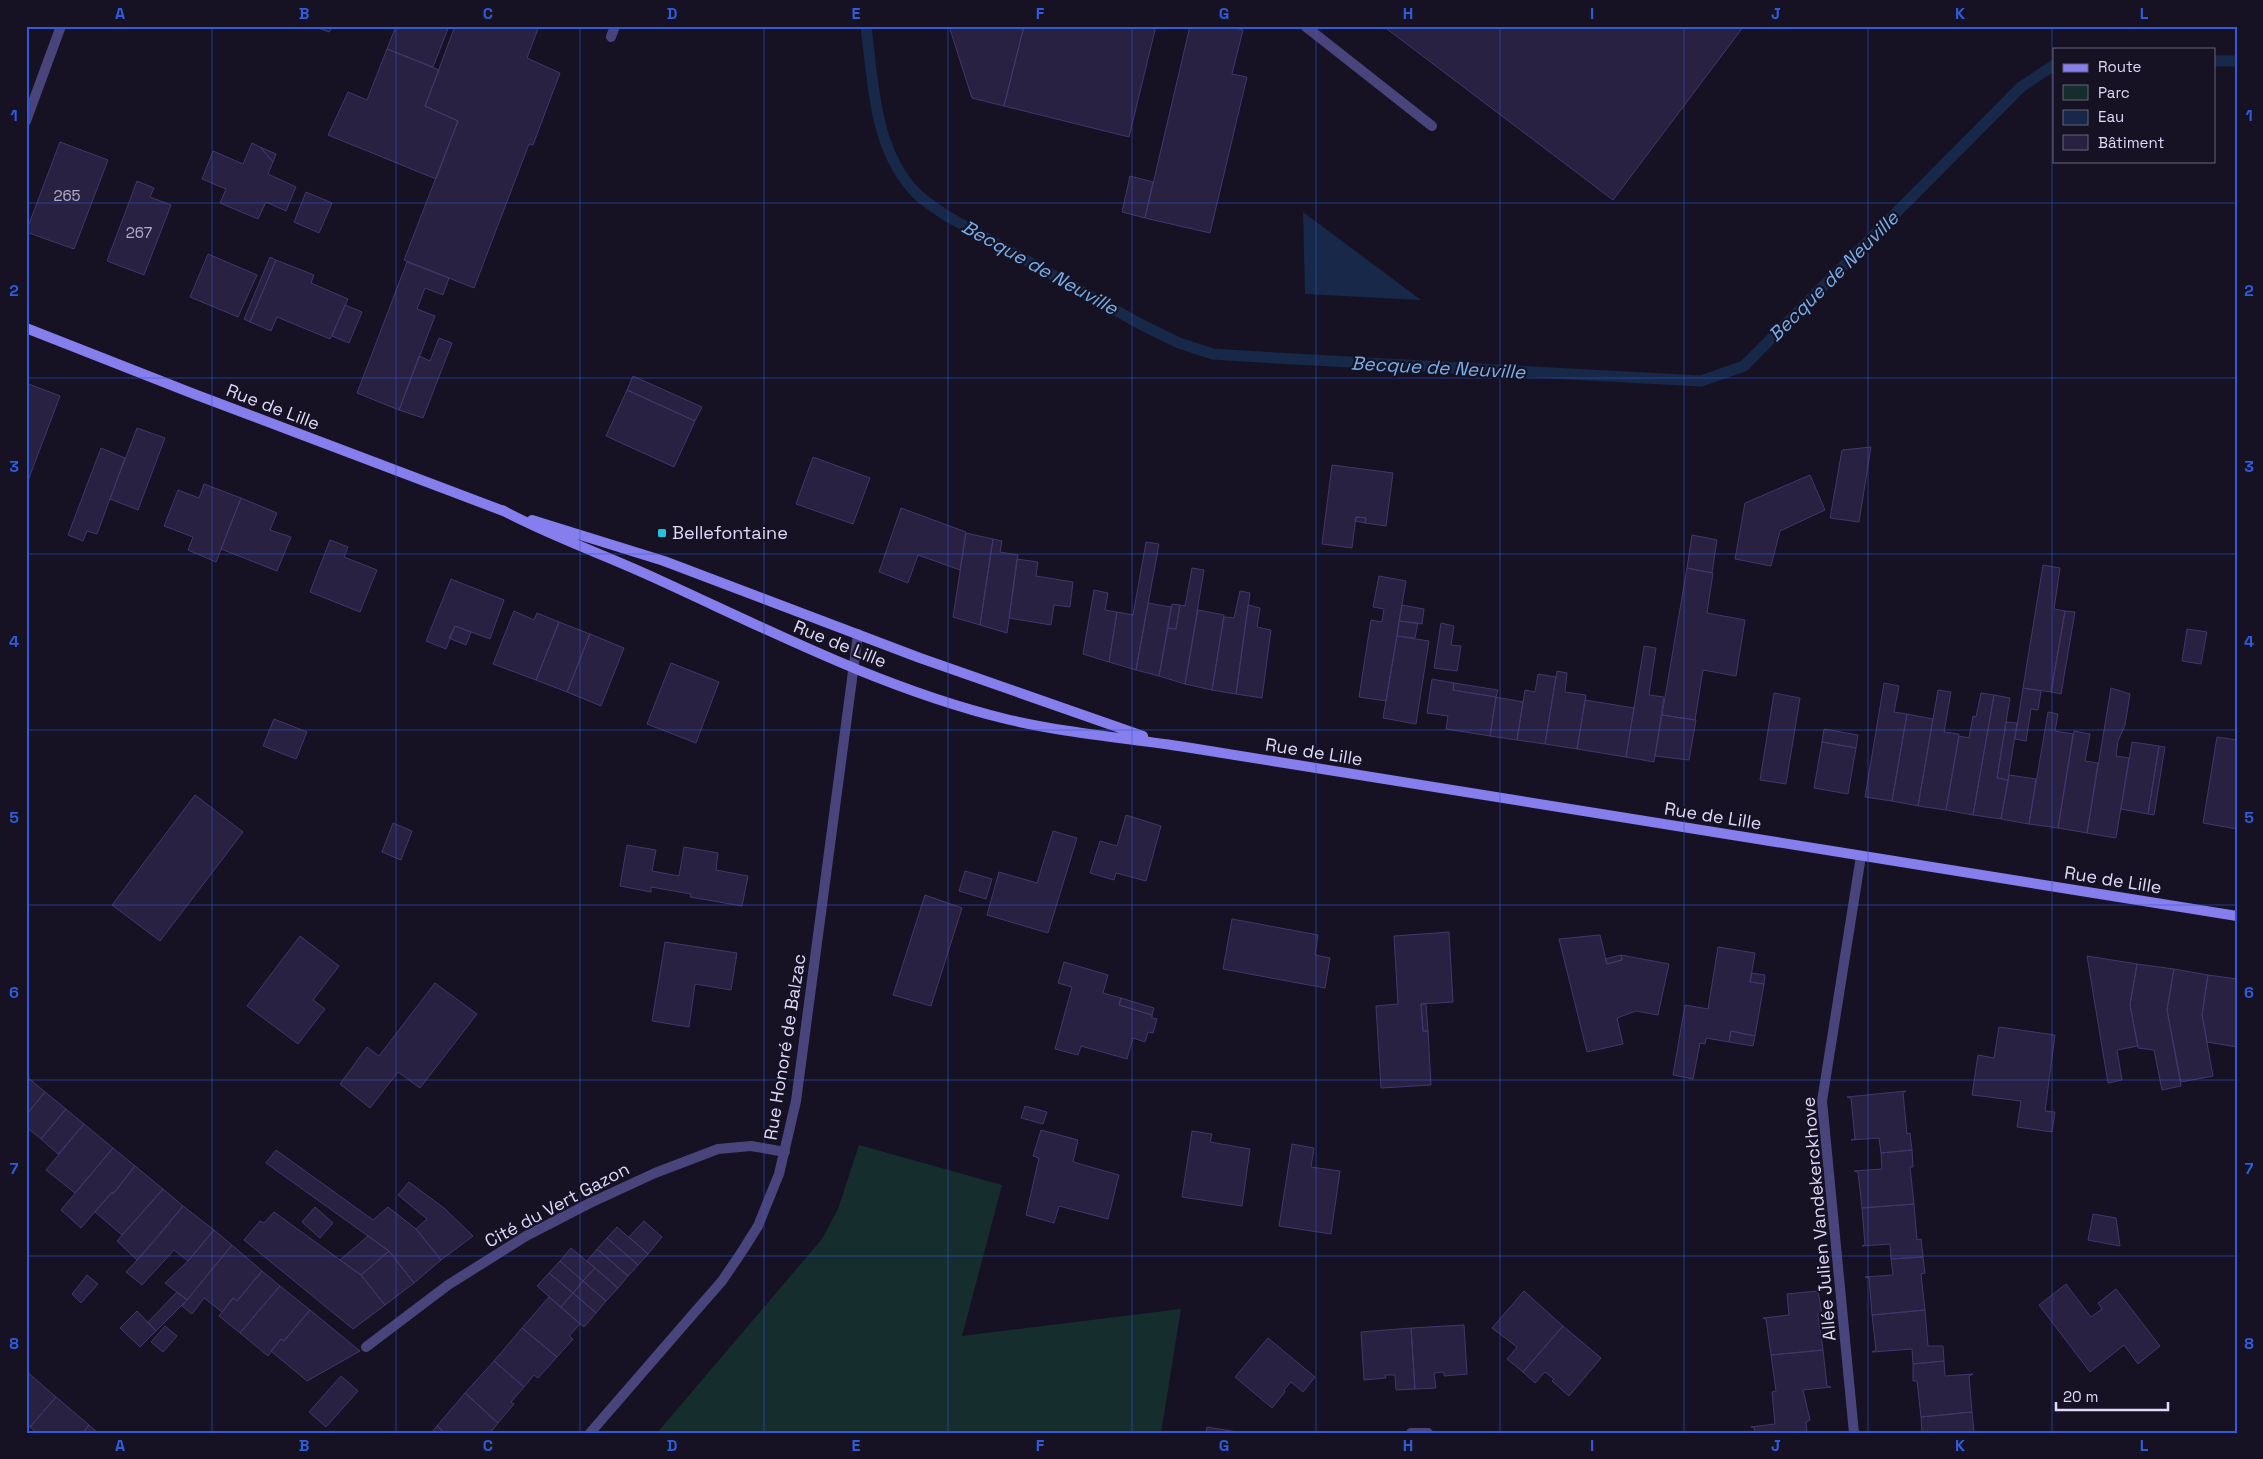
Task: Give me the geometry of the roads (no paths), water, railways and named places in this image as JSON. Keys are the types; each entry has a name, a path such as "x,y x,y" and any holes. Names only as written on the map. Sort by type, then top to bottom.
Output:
{"main road":[{"name":"Rue de Lille","path":"29,330 502,510 664,561 1105,724 1185,747"},
{"name":"Rue de Lille","path":"502,510 537,528 638,570 776,635 854,668 937,698 1033,725 1185,747 2237,916"}],"street":[{"path":"26,121 61,26"},
{"path":"611,37 614,26"},
{"path":"1305,26 1432,126"},
{"name":"Rue Honoré de Balzac","path":"590,1433 727,1273 758,1226 772,1193 785,1152 796,1101 858,634"},
{"name":"Allée Julien Vandekerckhove","path":"1854,1433 1822,1100 1862,856"},
{"name":"Cité du Vert Gazon","path":"366,1347 448,1285 526,1236 598,1199 655,1173 718,1149 751,1146 785,1152"},
{"path":"1412,1433 1428,1433"}],"water":[{"path":"1303,212 1421,300 1305,294"}],"waterway":[{"name":"Becque de Neuville","path":"866,26 874,92 884,137 903,177 917,194 945,215 1142,325 1179,343 1213,354 1701,381 1744,366 2021,87 2053,66"},
{"name":"Becque de Neuville","path":"2216,61 2237,61"}],"place":[{"name":"Bellefontaine","path":"662,533"}]}
